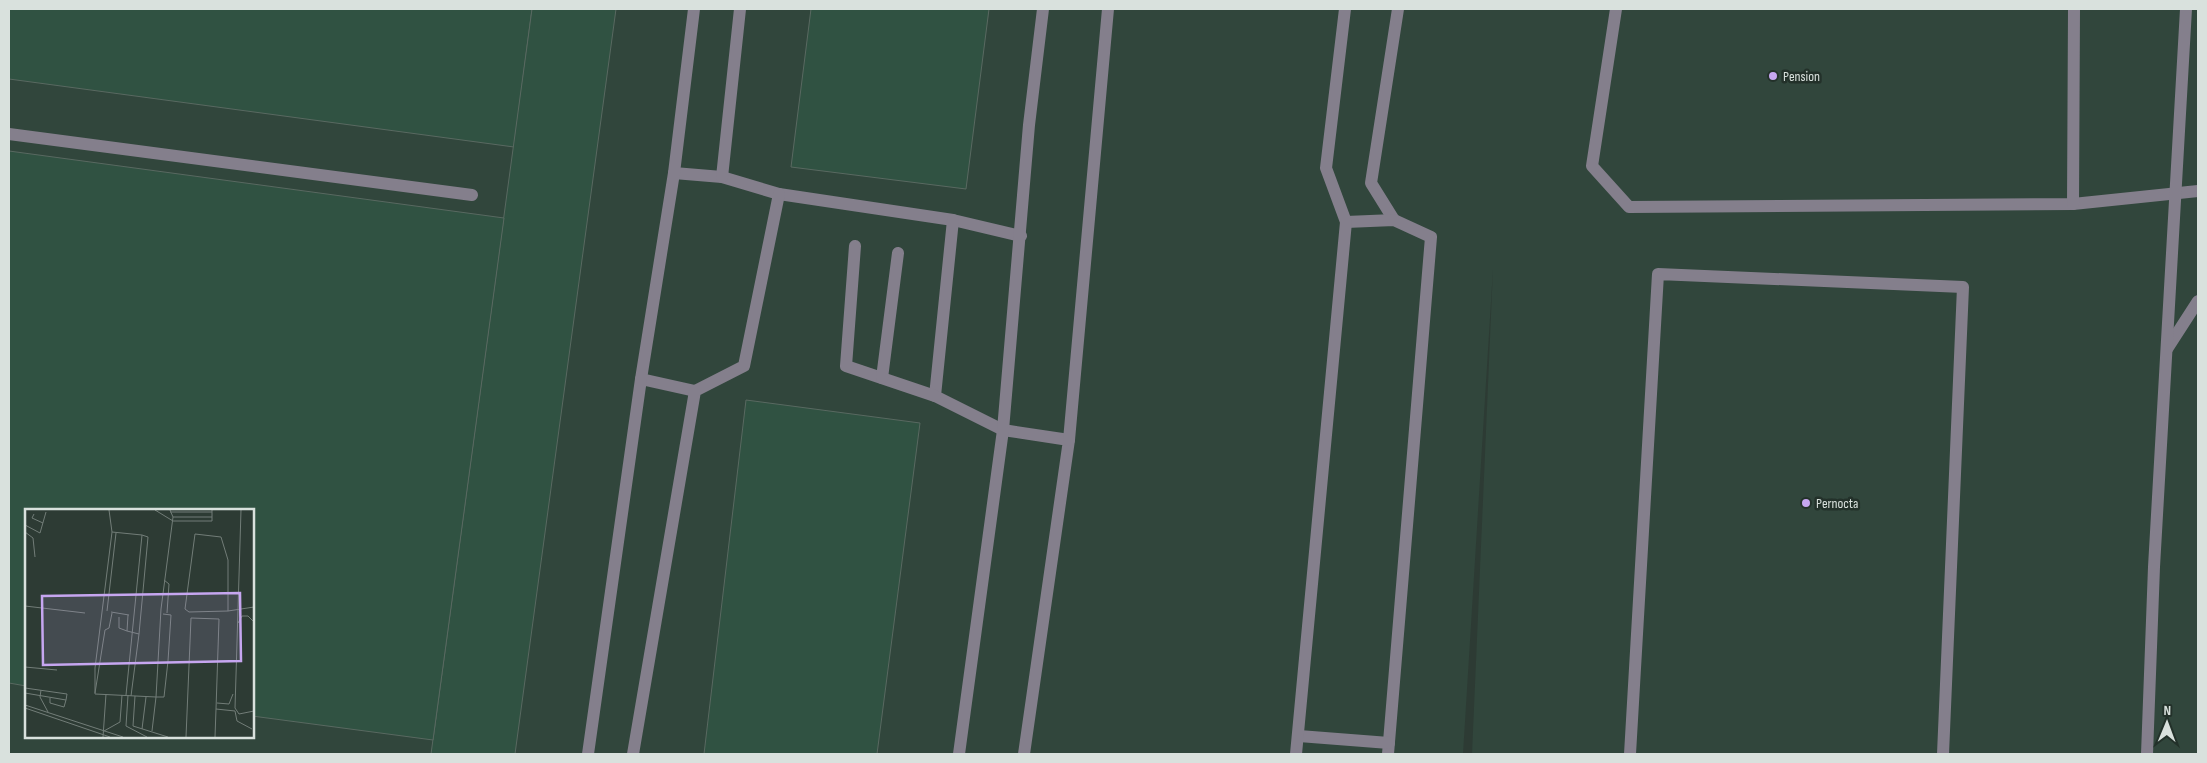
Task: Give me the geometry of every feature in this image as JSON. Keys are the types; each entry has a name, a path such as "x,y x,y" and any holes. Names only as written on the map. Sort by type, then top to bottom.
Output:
{"street":[{"path":"588,754 641,379 674,173 694,9"},
{"path":"722,177 740,9"},
{"path":"959,754 1003,430 1030,125 1043,9"},
{"path":"1024,754 1069,440 1108,9"},
{"path":"1296,754 1346,222 1326,168 1345,9"},
{"path":"1394,220 1371,182 1398,9"},
{"path":"1616,9 1592,166 1629,207 2074,204 2198,191"},
{"path":"2074,9 2074,204"},
{"path":"2146,754 2154,567 2186,9"},
{"path":"9,134 472,195"},
{"path":"674,173 722,177 779,194 953,220 1021,236"},
{"path":"641,379 695,392 744,366 779,194"},
{"path":"935,396 953,220"},
{"path":"1298,736 1389,749 1431,237 1394,220 1346,222"},
{"path":"855,246 846,366 935,396 1003,430 1069,440"},
{"path":"882,378 898,253"},
{"path":"1630,754 1658,274 1963,286 1943,754"},
{"path":"2166,351 2198,301"},
{"path":"633,754 695,392"}],"shaded area":[{"path":"9,9 2198,9 2198,754 1472,754 1493,269 1463,754 9,754"}],"building":[{"path":"9,9 532,9 514,147 9,79"},
{"path":"532,9 616,9 515,754 431,754"},
{"path":"811,9 989,9 966,189 791,167"},
{"path":"9,151 504,218 433,740 254,716 254,509 25,509 25,686 9,683"},
{"path":"746,400 920,423 877,754 704,754"}],"place":[{"name":"Pension","path":"1773,76"},
{"name":"Pernocta","path":"1806,503"}]}
